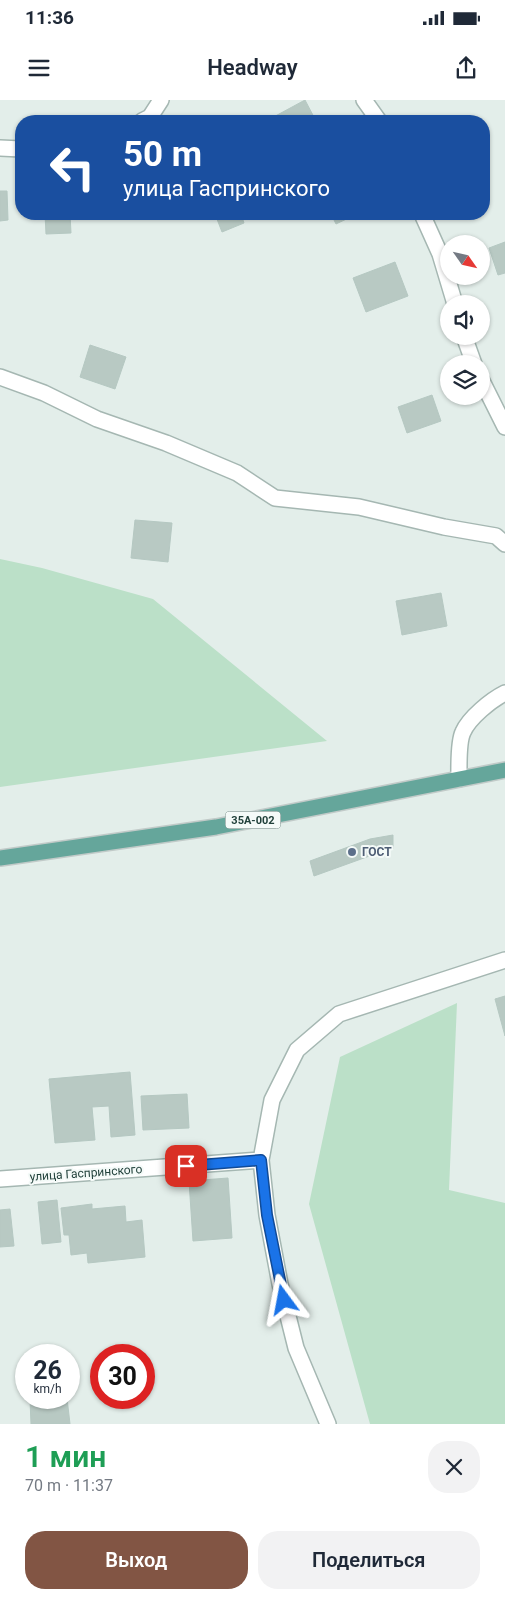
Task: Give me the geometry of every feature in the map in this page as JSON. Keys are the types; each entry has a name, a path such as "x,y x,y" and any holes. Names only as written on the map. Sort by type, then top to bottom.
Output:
{"main road":[{"name":"35А-002","path":"0,858 216,827 505,770"}],"street":[{"path":"151,115 161,100"},
{"path":"364,100 375,115"},
{"path":"0,148 15,149"},
{"path":"425,220 440,254 452,295"},
{"path":"0,377 44,393 97,419 166,443 237,473 275,498 359,507 444,527 496,536 505,544"},
{"path":"490,397 505,427"},
{"path":"459,779 462,733 471,720 498,696 505,693"},
{"path":"328,1424 296,1348 280,1284 267,1215 261,1160 272,1100 297,1050 339,1014 505,960"},
{"name":"улица Гаспринского","path":"0,1179 261,1160"}],"green space":[{"path":"0,559 42,568 153,599 327,741 0,787"},
{"path":"457,1003 449,1190 505,1203 505,1424 370,1424 309,1204 340,1057"}],"building":[{"path":"305,100 313,115 277,115"},
{"path":"0,191 7,191 8,220 0,221"},
{"path":"45,220 70,220 71,233 46,234"},
{"path":"217,220 243,220 244,223 222,232"},
{"path":"334,220 344,220 336,224"},
{"path":"505,242 505,273 498,275 490,248"},
{"path":"395,262 408,296 366,312 353,278"},
{"path":"90,345 126,357 115,389 80,377"},
{"path":"432,395 441,421 407,433 398,407"},
{"path":"135,520 172,523 168,562 131,558"},
{"path":"441,593 447,626 402,635 396,601"},
{"path":"393,835 393,849 375,854 370,839"},
{"path":"370,839 375,854 314,876 310,861"},
{"path":"505,996 505,1036 495,999"},
{"path":"130,1072 135,1135 111,1137 109,1106 92,1107 95,1140 55,1143 49,1079"},
{"path":"187,1094 189,1128 143,1130 141,1096"},
{"path":"228,1178 232,1238 193,1241 189,1181"},
{"path":"57,1200 61,1242 42,1244 38,1202"},
{"path":"92,1204 92,1209 125,1206 126,1222 142,1220 145,1257 88,1263 87,1253 71,1255 69,1235 64,1235 61,1208"},
{"path":"10,1209 14,1246 0,1247 0,1210"},
{"path":"30,1409 68,1409 70,1424 31,1424"}],"place":[{"name":"ГОСТ","path":"352,852"}],"route":[{"path":"186,1166 261,1160 267,1215 284,1300"}]}
